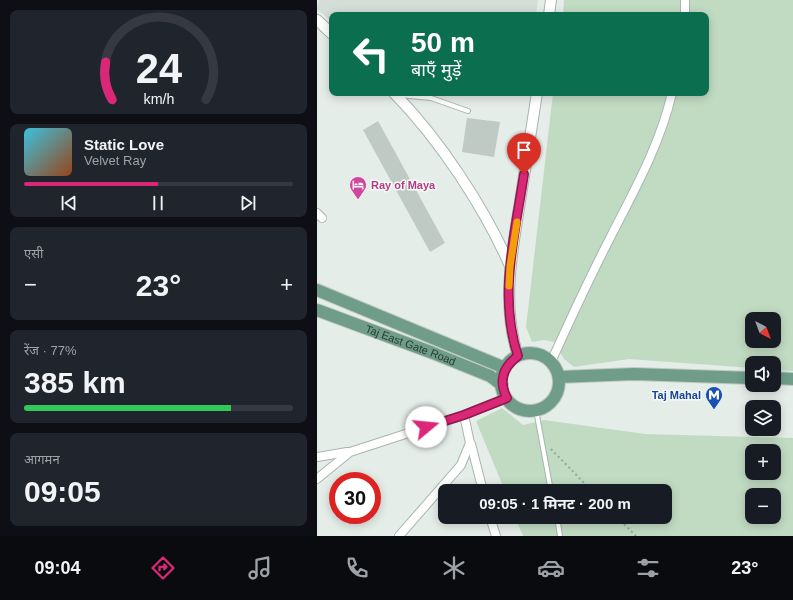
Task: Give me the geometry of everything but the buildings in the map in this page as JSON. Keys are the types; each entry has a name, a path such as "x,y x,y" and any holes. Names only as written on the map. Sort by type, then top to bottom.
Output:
{"main road":[{"path":"317,290 505,368"},
{"name":"Taj East Gate Road","path":"317,310 441,356 490,376 502,385"},
{"path":"525,354 539,354 551,362 559,377 556,394 551,402 536,410 529,411 516,407 507,398 502,385 505,368 518,356 525,354"},
{"path":"559,377 634,374 745,378"},
{"path":"781,378 793,379"}],"street":[{"path":"549,12 551,0"},
{"path":"685,0 685,12"},
{"path":"317,20 329,31"},
{"path":"397,96 440,149 475,200 498,238 510,266"},
{"path":"518,356 513,343 508,308 510,266 537,96"},
{"path":"551,362 601,254 649,160 671,96"},
{"path":"317,457 350,452 464,415 507,398"},
{"path":"464,415 481,484"},
{"path":"399,536 461,465 470,443"},
{"path":"317,479 350,452"},
{"path":"492,524 496,536"}],"lane":[{"path":"413,96 431,98 468,111"},
{"path":"536,410 550,484"},
{"path":"558,524 561,536"}],"path":[{"path":"540,438 585,484"},
{"path":"624,524 636,536"}],"shaded area":[{"path":"319,0 538,0 536,12 329,12 329,19 317,9"}],"green space":[{"path":"564,0 793,0 793,371 781,370 781,356 745,356 745,367 629,359 574,367 564,359 554,342 544,340 532,342 526,327 553,96 709,96 709,12 563,12"},
{"path":"502,408 523,425 544,420 645,434 793,438 793,536 523,536 518,524 672,524 672,484 502,484 476,421"}],"slow traffic":[{"path":"509,286 510,266 517,222"}],"place":[{"name":"Ray of Maya","path":"358,200"},
{"name":"Taj Mahal","path":"714,410"}],"route":[{"path":"426,427 464,415 507,398 503,392 502,376 505,368 518,356 513,343 508,308 510,266 524,174"}]}
